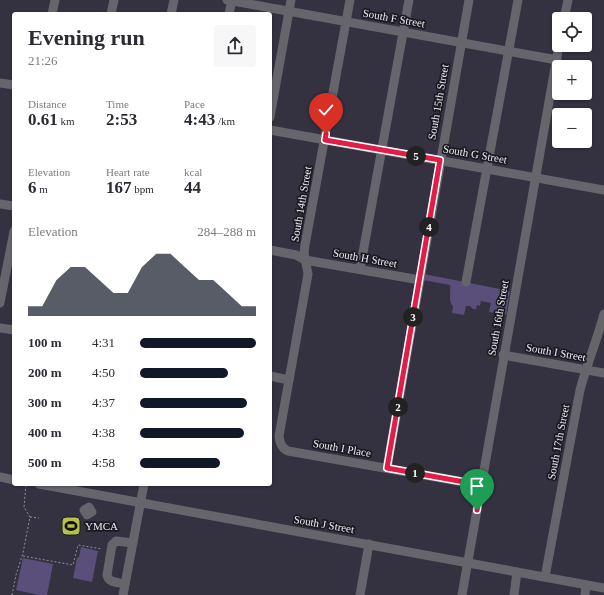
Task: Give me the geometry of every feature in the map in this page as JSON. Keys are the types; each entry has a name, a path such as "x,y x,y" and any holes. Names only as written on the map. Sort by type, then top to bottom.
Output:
{"street":[{"path":"52,12 55,0"},
{"path":"111,12 114,0"},
{"path":"171,12 174,0"},
{"path":"229,12 230,0"},
{"name":"South F Street","path":"230,0 557,60"},
{"path":"272,106 291,0"},
{"name":"South 14th Street","path":"279,436 308,274 304,253 305,245 350,0"},
{"path":"360,269 409,0"},
{"name":"South 15th Street","path":"387,468 469,0"},
{"path":"466,282 518,0"},
{"path":"565,12 568,0"},
{"name":"South 16th Street","path":"557,60 559,52"},
{"path":"0,83 12,85"},
{"name":"South 16th Street","path":"462,595 552,87"},
{"name":"South G Street","path":"272,130 604,190"},
{"path":"0,204 12,206"},
{"path":"0,303 12,241"},
{"name":"South H Street","path":"272,250 296,255 306,260 420,280"},
{"name":"South 17th Street","path":"545,577 580,390 604,314"},
{"path":"0,328 12,330"},
{"name":"South I Street","path":"504,355 604,373"},
{"path":"272,376 289,380"},
{"name":"South I Place","path":"279,436 281,446 288,451 481,485"},
{"path":"0,477 12,480"},
{"name":"South J Street","path":"50,486 604,588"},
{"path":"123,595 144,486"},
{"path":"125,584 109,580 107,578 112,545 116,541 133,543"},
{"path":"360,595 368,544"},
{"path":"514,595 517,572"},
{"path":"585,595 586,584"}],"path":[{"path":"12,595 30,517 24,507 26,486"},
{"path":"30,517 39,518"},
{"path":"22,556 73,565 78,545 102,549"}],"shaded area":[{"path":"424,274 510,291 506,315 489,312 491,303 481,301 480,306 477,305 476,309 466,306 464,315 452,313 453,306 450,299 450,285 423,280"},
{"path":"81,547 98,551 92,582 73,578"},
{"path":"23,558 53,564 47,595 39,595 16,590"}],"place":[{"name":"YMCA","path":"71,526"}],"route":[{"path":"326,134 325,140 440,160 387,468 481,485 477,510"}]}
